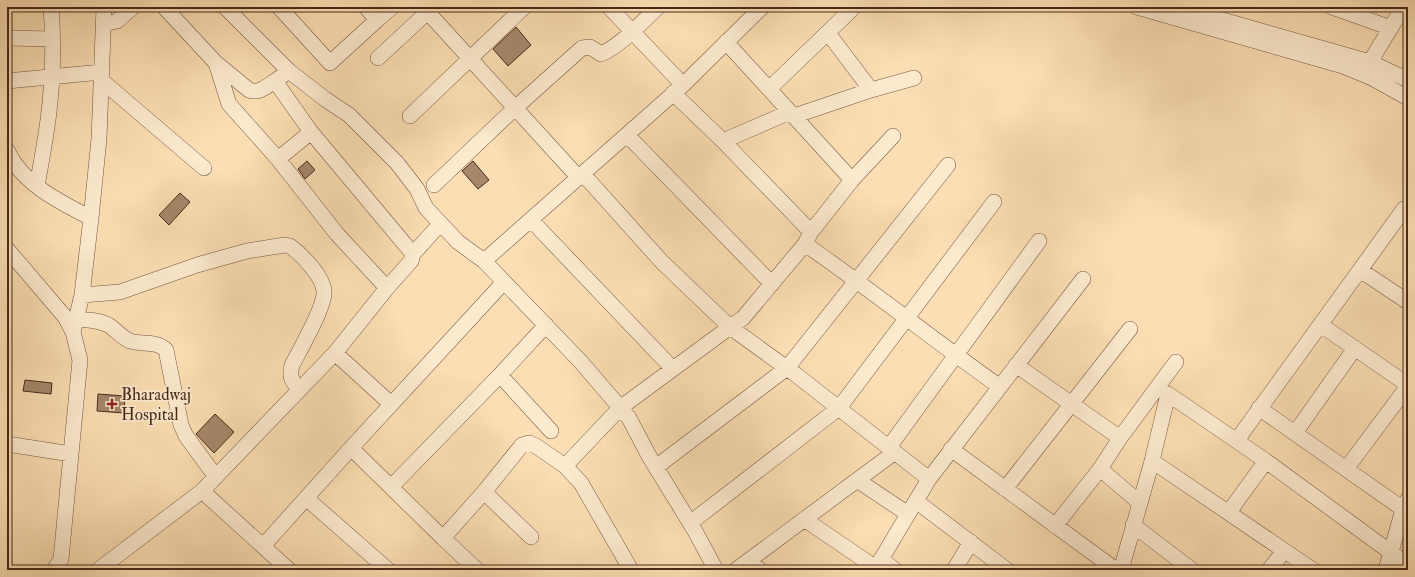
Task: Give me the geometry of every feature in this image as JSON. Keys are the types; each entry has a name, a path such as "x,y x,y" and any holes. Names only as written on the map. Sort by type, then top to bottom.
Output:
{"street":[{"path":"37,186 48,120 52,77 51,7"},
{"path":"55,570 61,559 80,360 75,326 82,295 99,139 104,7"},
{"path":"103,24 117,21 133,7"},
{"path":"164,7 216,63 249,90 258,92 289,71"},
{"path":"225,7 289,71 325,99 349,115 397,163 417,189 426,208 440,224 458,242 484,261 581,362 628,418 716,570"},
{"path":"279,7 330,63 392,7"},
{"path":"366,7 377,20"},
{"path":"410,116 524,7"},
{"path":"610,7 632,31 678,89 808,238 857,280 955,355 1000,387"},
{"path":"434,185 515,108 582,48 590,47 601,54 606,52 658,7"},
{"path":"484,261 678,89 762,7"},
{"path":"1137,7 1354,70 1408,98"},
{"path":"1177,7 1370,62 1408,80"},
{"path":"1332,7 1391,28"},
{"path":"378,58 428,9 515,108 662,262 730,327 787,368 929,479"},
{"path":"769,89 851,10"},
{"path":"1370,62 1401,11"},
{"path":"828,33 871,90"},
{"path":"7,38 52,39"},
{"path":"726,42 852,180"},
{"path":"216,63 229,104 278,159 337,234 387,288"},
{"path":"7,81 52,77 101,76 204,168"},
{"path":"723,141 792,114 914,78"},
{"path":"275,81 311,132 412,254"},
{"path":"278,159 311,132"},
{"path":"627,135 772,284"},
{"path":"565,466 620,408 744,318 852,180 893,136"},
{"path":"7,150 11,159 19,170 37,186 53,197 91,218"},
{"path":"656,467 787,368 948,165"},
{"path":"690,523 839,408 994,202"},
{"path":"1237,440 1404,210 1408,212"},
{"path":"531,220 673,369"},
{"path":"98,570 202,491 216,477 335,353 387,288 411,261 412,254 440,224"},
{"path":"742,566 858,480 892,450 955,355 1039,241"},
{"path":"82,295 120,292 197,265 247,251 285,245 290,246 316,272 324,286 325,293 319,310 291,369 291,379 299,390"},
{"path":"7,249 12,265 75,326 105,323 131,342 153,344 161,346 166,350 181,425 186,436 216,477"},
{"path":"1360,270 1408,302"},
{"path":"877,566 929,479 1083,279"},
{"path":"263,546 391,404 504,282"},
{"path":"1320,324 1408,385 1346,469"},
{"path":"391,487 500,375 546,325"},
{"path":"1005,488 1130,329"},
{"path":"1295,433 1355,348"},
{"path":"335,353 391,404"},
{"path":"1121,570 1152,461 1163,390 1176,362"},
{"path":"1016,365 1120,438"},
{"path":"500,375 551,431"},
{"path":"1055,526 1100,469 1120,438 1163,390"},
{"path":"1163,390 1237,440 1408,565"},
{"path":"1259,408 1346,469 1406,504 1386,570"},
{"path":"444,538 522,446 529,443 536,446 565,466 581,483 631,570"},
{"path":"7,444 71,454"},
{"path":"351,448 477,570"},
{"path":"952,449 1116,570"},
{"path":"1152,461 1229,512 1312,570"},
{"path":"1229,512 1266,461"},
{"path":"1100,469 1140,502"},
{"path":"858,480 908,514"},
{"path":"202,491 289,570"},
{"path":"484,492 531,537"},
{"path":"306,498 388,570"},
{"path":"916,501 1007,570"},
{"path":"804,520 877,566 895,570"},
{"path":"1133,525 1192,570"},
{"path":"954,570 971,542"},
{"path":"1269,570 1284,551"},
{"path":"742,566 760,570"}],"building":[{"path":"516,27 531,45 508,66 493,49"},
{"path":"307,161 315,170 305,179 298,169"},
{"path":"473,161 489,180 478,189 462,171"},
{"path":"180,193 190,202 169,225 159,215"},
{"path":"25,380 52,383 51,394 23,391"},
{"path":"98,394 125,396 124,413 97,411"},
{"path":"215,414 234,432 214,453 196,434"}],"place":[{"name":"Bharadwaj Hospital","path":"112,404"}]}
